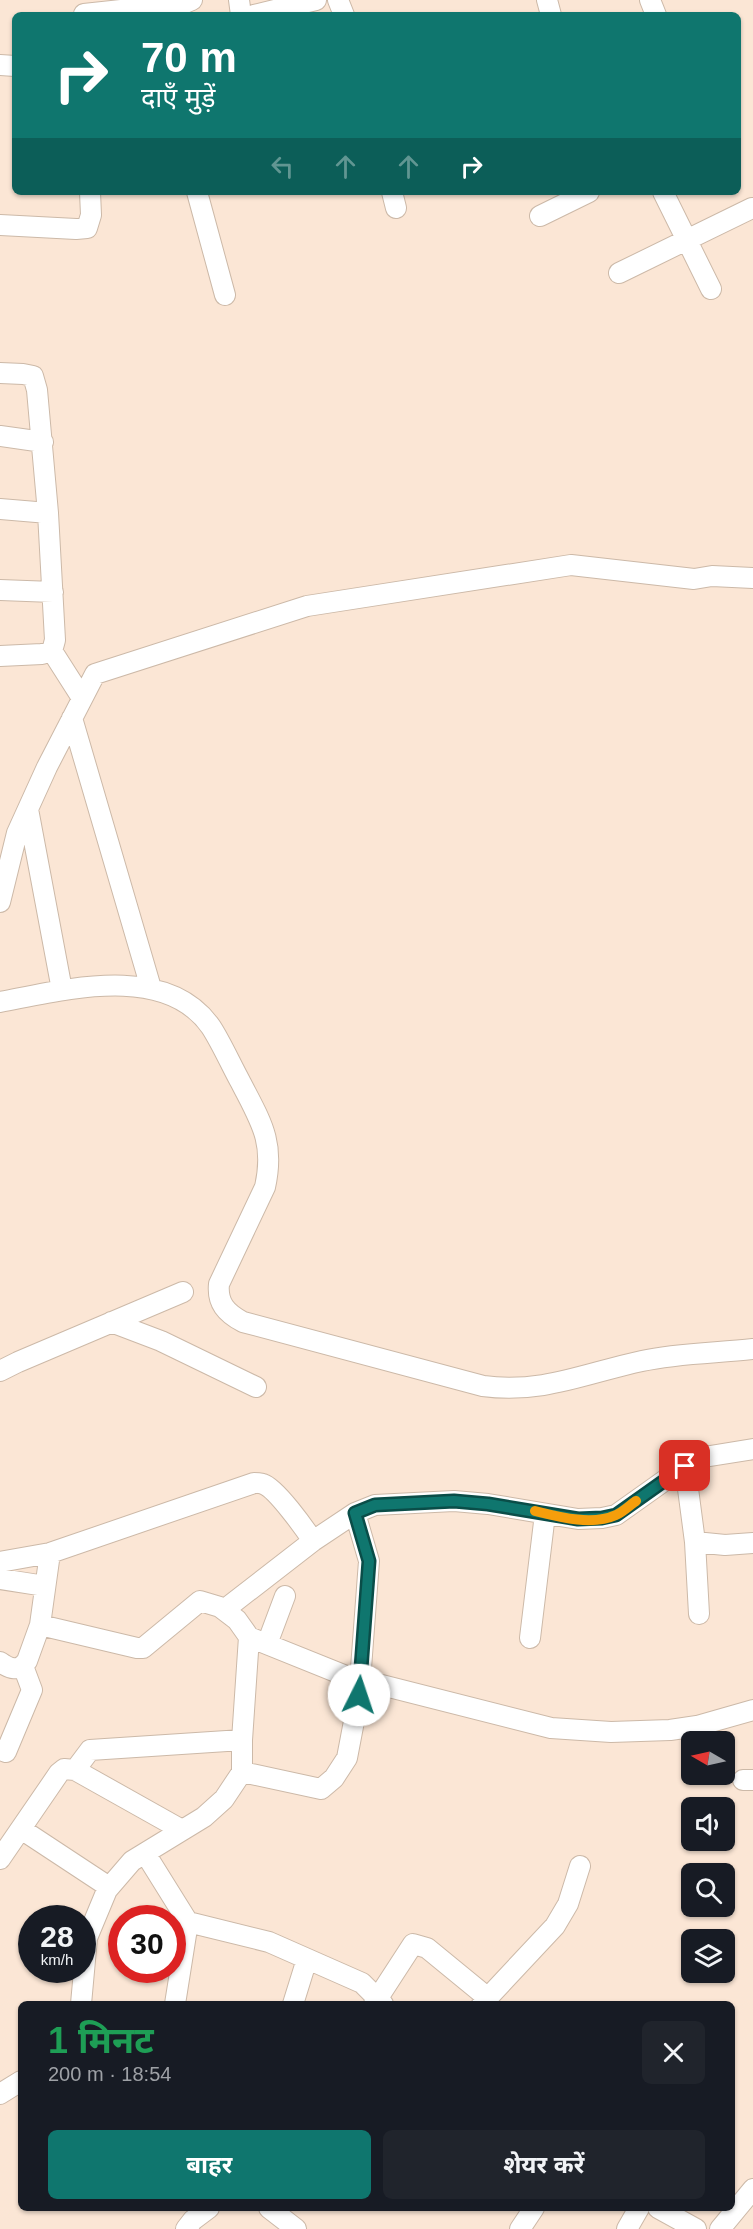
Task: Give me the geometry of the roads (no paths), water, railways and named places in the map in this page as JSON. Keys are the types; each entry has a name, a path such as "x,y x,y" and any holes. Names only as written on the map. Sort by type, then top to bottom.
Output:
{"street":[{"path":"109,12 185,3 192,0"},
{"path":"266,12 316,0"},
{"path":"0,225 87,228 91,215 90,195"},
{"path":"198,195 225,295"},
{"path":"540,216 583,195"},
{"path":"664,195 711,289"},
{"path":"619,273 752,208"},
{"path":"0,373 33,376 37,390 43,442 53,592 55,640 52,651 82,698"},
{"path":"0,436 43,442"},
{"path":"0,509 48,513"},
{"path":"0,902 16,834 95,674 307,606 571,565 693,579 712,576 753,578"},
{"path":"0,590 53,592"},
{"path":"0,656 42,654 52,651"},
{"path":"72,718 151,988"},
{"path":"28,809 62,990"},
{"path":"0,1002 92,985 151,988 183,1000 210,1026 261,1120 269,1148 269,1170 265,1187 219,1284 218,1294 225,1310 243,1322 483,1386 503,1389 524,1389 560,1383 644,1360 753,1349"},
{"path":"0,1371 183,1292"},
{"path":"111,1322 161,1341 256,1388"},
{"path":"224,1610 313,1541 355,1513 375,1505 454,1501 488,1504 578,1519 602,1518 616,1515 685,1466 704,1457 753,1449"},
{"path":"685,1466 695,1542 699,1614"},
{"path":"0,1562 50,1553 254,1483 263,1483 270,1487 302,1524 313,1541"},
{"path":"242,1772 321,1789 334,1778 347,1758 360,1679 369,1561 355,1513"},
{"path":"530,1638 545,1514"},
{"path":"695,1542 725,1545 753,1543"},
{"path":"0,1662 12,1668 18,1669 23,1666 40,1625 50,1553"},
{"path":"0,1579 45,1586"},
{"path":"81,2001 87,1938 109,1887 132,1861 204,1817 224,1799 242,1772 242,1740 258,1641 285,1596"},
{"path":"40,1625 143,1648 200,1601 224,1610 258,1641 346,1676 551,1728 611,1731 670,1730 698,1726 753,1710"},
{"path":"0,1750 6,1752 32,1690 23,1666"},
{"path":"75,1770 90,1750 242,1740"},
{"path":"0,1859 58,1773 64,1769 75,1770 182,1830"},
{"path":"21,1829 109,1887"},
{"path":"146,1853 188,1922 175,2001"},
{"path":"379,2001 413,1944 427,1948 485,2001 555,1926 568,1904 580,1866"},
{"path":"188,1922 269,1942 362,1983 377,2001"},
{"path":"294,2001 308,1959"},
{"path":"735,2211 753,2189"},
{"path":"186,2229 205,2211"},
{"path":"273,2211 296,2229"},
{"path":"520,2229 532,2211"},
{"path":"627,2229 637,2211"},
{"path":"663,2211 696,2229"},
{"path":"720,2229 735,2211"}]}
